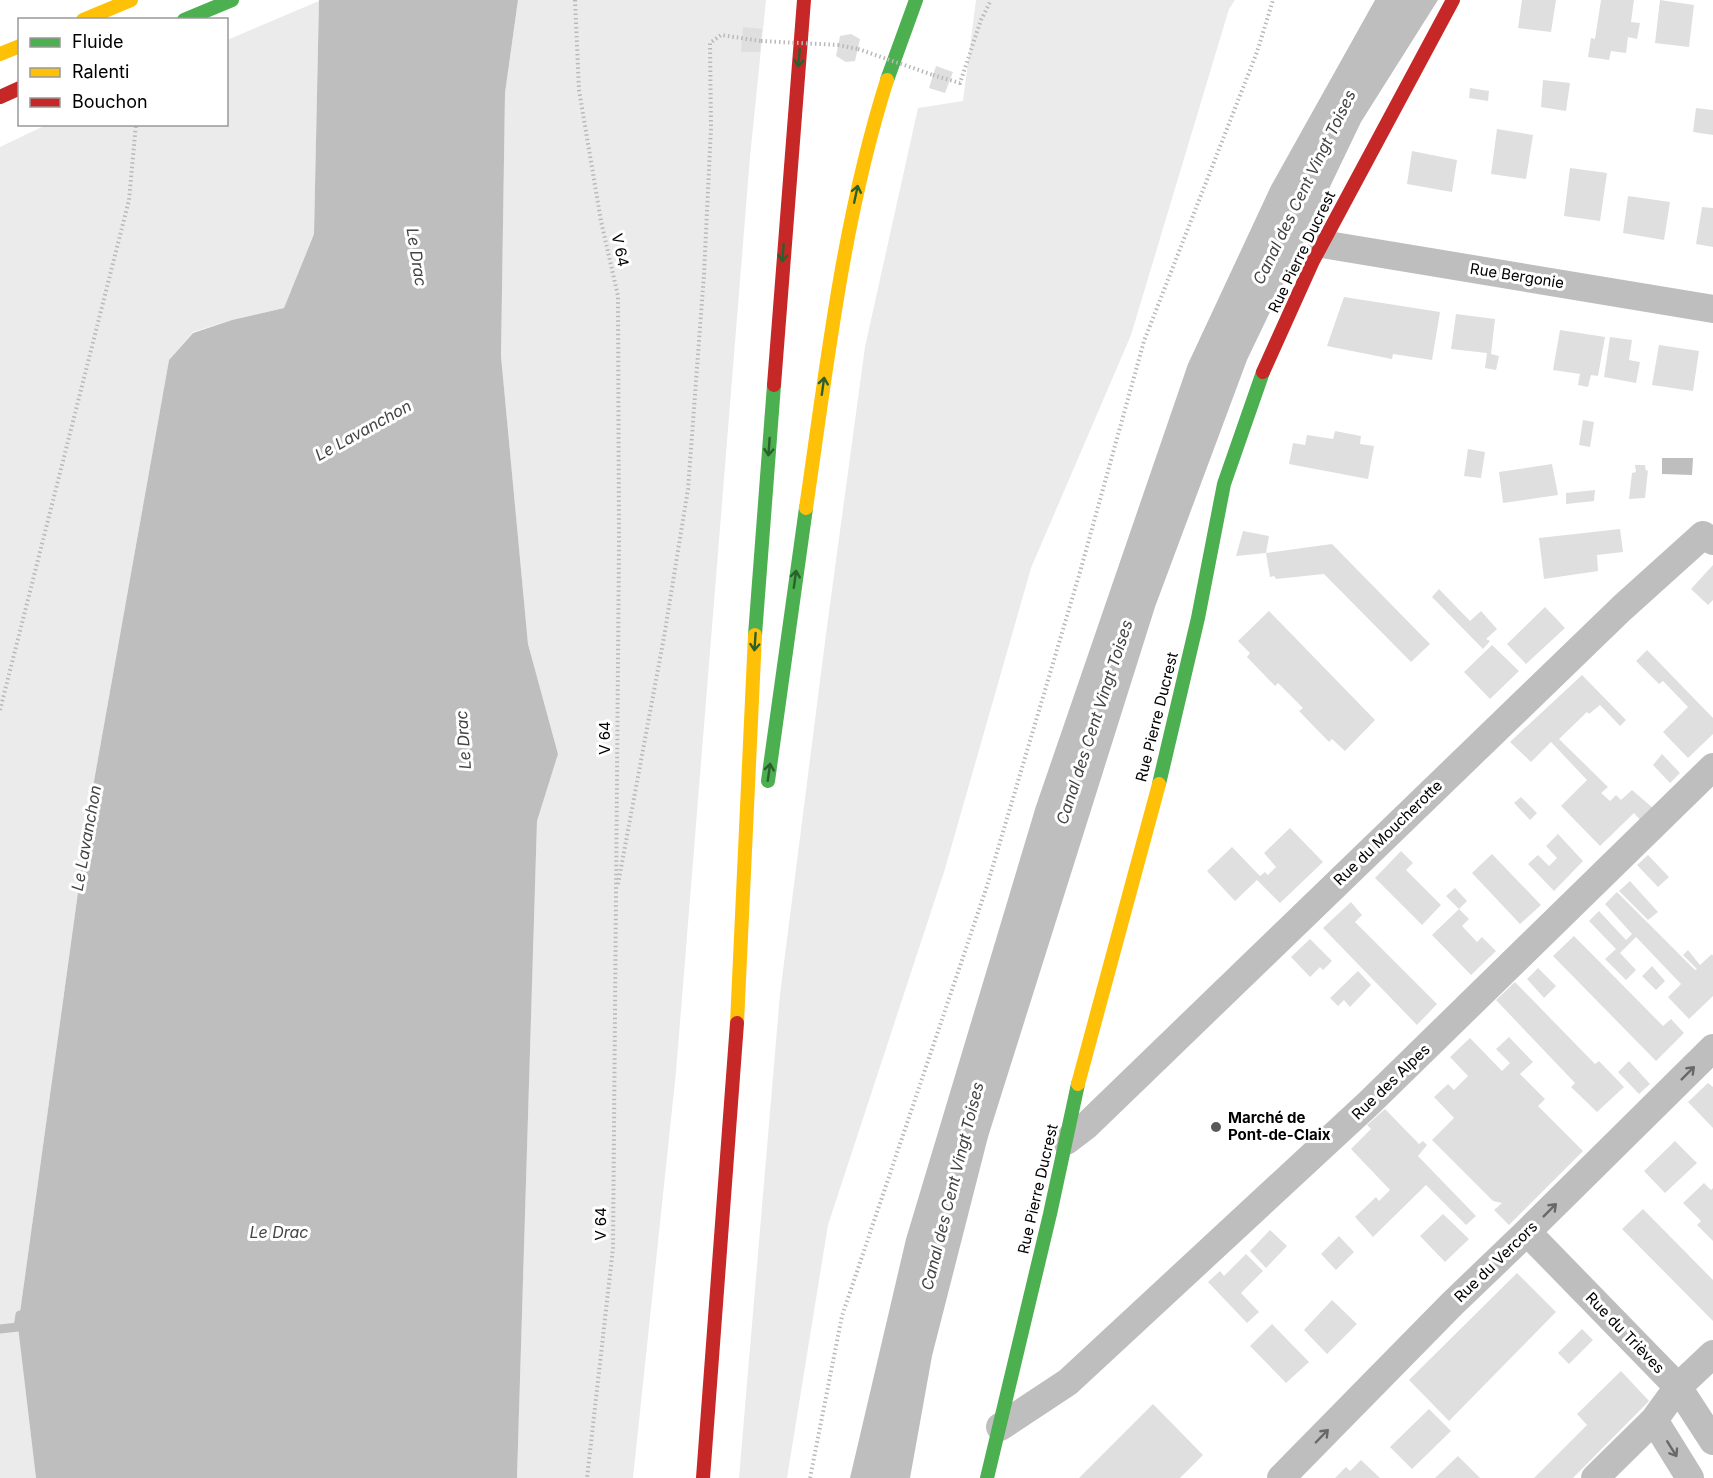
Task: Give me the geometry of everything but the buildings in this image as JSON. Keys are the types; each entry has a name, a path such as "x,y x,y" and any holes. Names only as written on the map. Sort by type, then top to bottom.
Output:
{"main road":[{"path":"88,18 130,0"},
{"path":"189,18 232,0"},
{"path":"703,1478 739,997 754,652 804,0"},
{"path":"765,797 840,273 858,184 879,104 916,0"},
{"name":"Rue Pierre Ducrest","path":"987,1478 1081,1070 1163,768 1198,618 1224,484 1264,370 1322,244 1453,0"},
{"path":"0,54 18,47"},
{"path":"0,97 18,89"},
{"path":"739,997 759,844"}],"street":[{"name":"Rue Bergonie","path":"1322,244 1713,309"},
{"name":"Rue du Moucherotte","path":"1066,1141 1087,1125 1622,608 1703,535 1713,541"},
{"name":"Rue des Alpes","path":"1000,1426 1068,1382 1086,1366 1369,1103 1713,767"},
{"name":"Rue du Vercors","path":"1281,1478 1452,1304 1713,1048"},
{"name":"Rue du Trièves","path":"1527,1232 1678,1387 1713,1441"},
{"path":"1595,1478 1654,1420 1678,1387 1713,1354"},
{"path":"1654,1420 1690,1478"}],"path":[{"name":"V 64","path":"575,0 579,90 601,221 618,296 613,1248 587,1478"},
{"path":"616,894 664,637 687,489 704,274 711,128 710,43 721,35 761,41 838,45 858,49 960,83 981,20 991,0"},
{"path":"810,1478 842,1316 987,886 1080,572 1144,341 1257,52 1272,0"},
{"path":"0,710 129,200 136,126"}],"shaded area":[{"path":"518,0 766,0 750,157 676,1072 633,1478 517,1478 537,820 558,754 528,644 501,356 505,93"},
{"path":"976,0 1235,0 1229,9 1131,335 1031,568 945,869 828,1225 787,1478 739,1478 780,994 865,347 918,108 963,101"},
{"path":"319,1 314,234 284,308 193,332 169,360 91,798 18,1327 36,1478 0,1478 0,147 44,126 228,126 228,40"}],"water":[{"name":"Le Drac","path":"319,0 518,0 505,93 501,356 528,644 558,754 537,821 517,1478 36,1478 18,1327 91,798 169,360 193,333 232,320 284,308 314,234"},
{"name":"Canal des Cent Vingt Toises","path":"1375,0 1438,0 1361,122 1247,360 1155,607 988,1137 932,1356 910,1478 850,1478 906,1239 1036,806 1188,364 1271,186"},
{"path":"1662,458 1693,458 1692,475 1662,474"}],"waterway":[{"name":"Le Lavanchon","path":"0,1329 18,1327 20,1315"}],"traffic: fast":[{"path":"189,18 232,0"},
{"path":"887,80 916,0"},
{"path":"1159,784 1198,618 1224,484 1263,372"},
{"path":"755,635 774,385"},
{"path":"768,781 806,508"},
{"path":"987,1478 1050,1214 1078,1084"}],"traffic: slow":[{"path":"88,18 131,0"},
{"path":"0,54 18,47"},
{"path":"806,508 829,346 848,239 859,185 887,80"},
{"path":"737,1023 755,635"},
{"path":"1078,1084 1159,784"}],"traffic: jam":[{"path":"774,385 804,0"},
{"path":"1263,372 1313,261 1453,0"},
{"path":"0,97 18,89"},
{"path":"703,1478 737,1023"}],"place":[{"name":"Marché de Pont-de-Claix","path":"1216,1127"}]}
